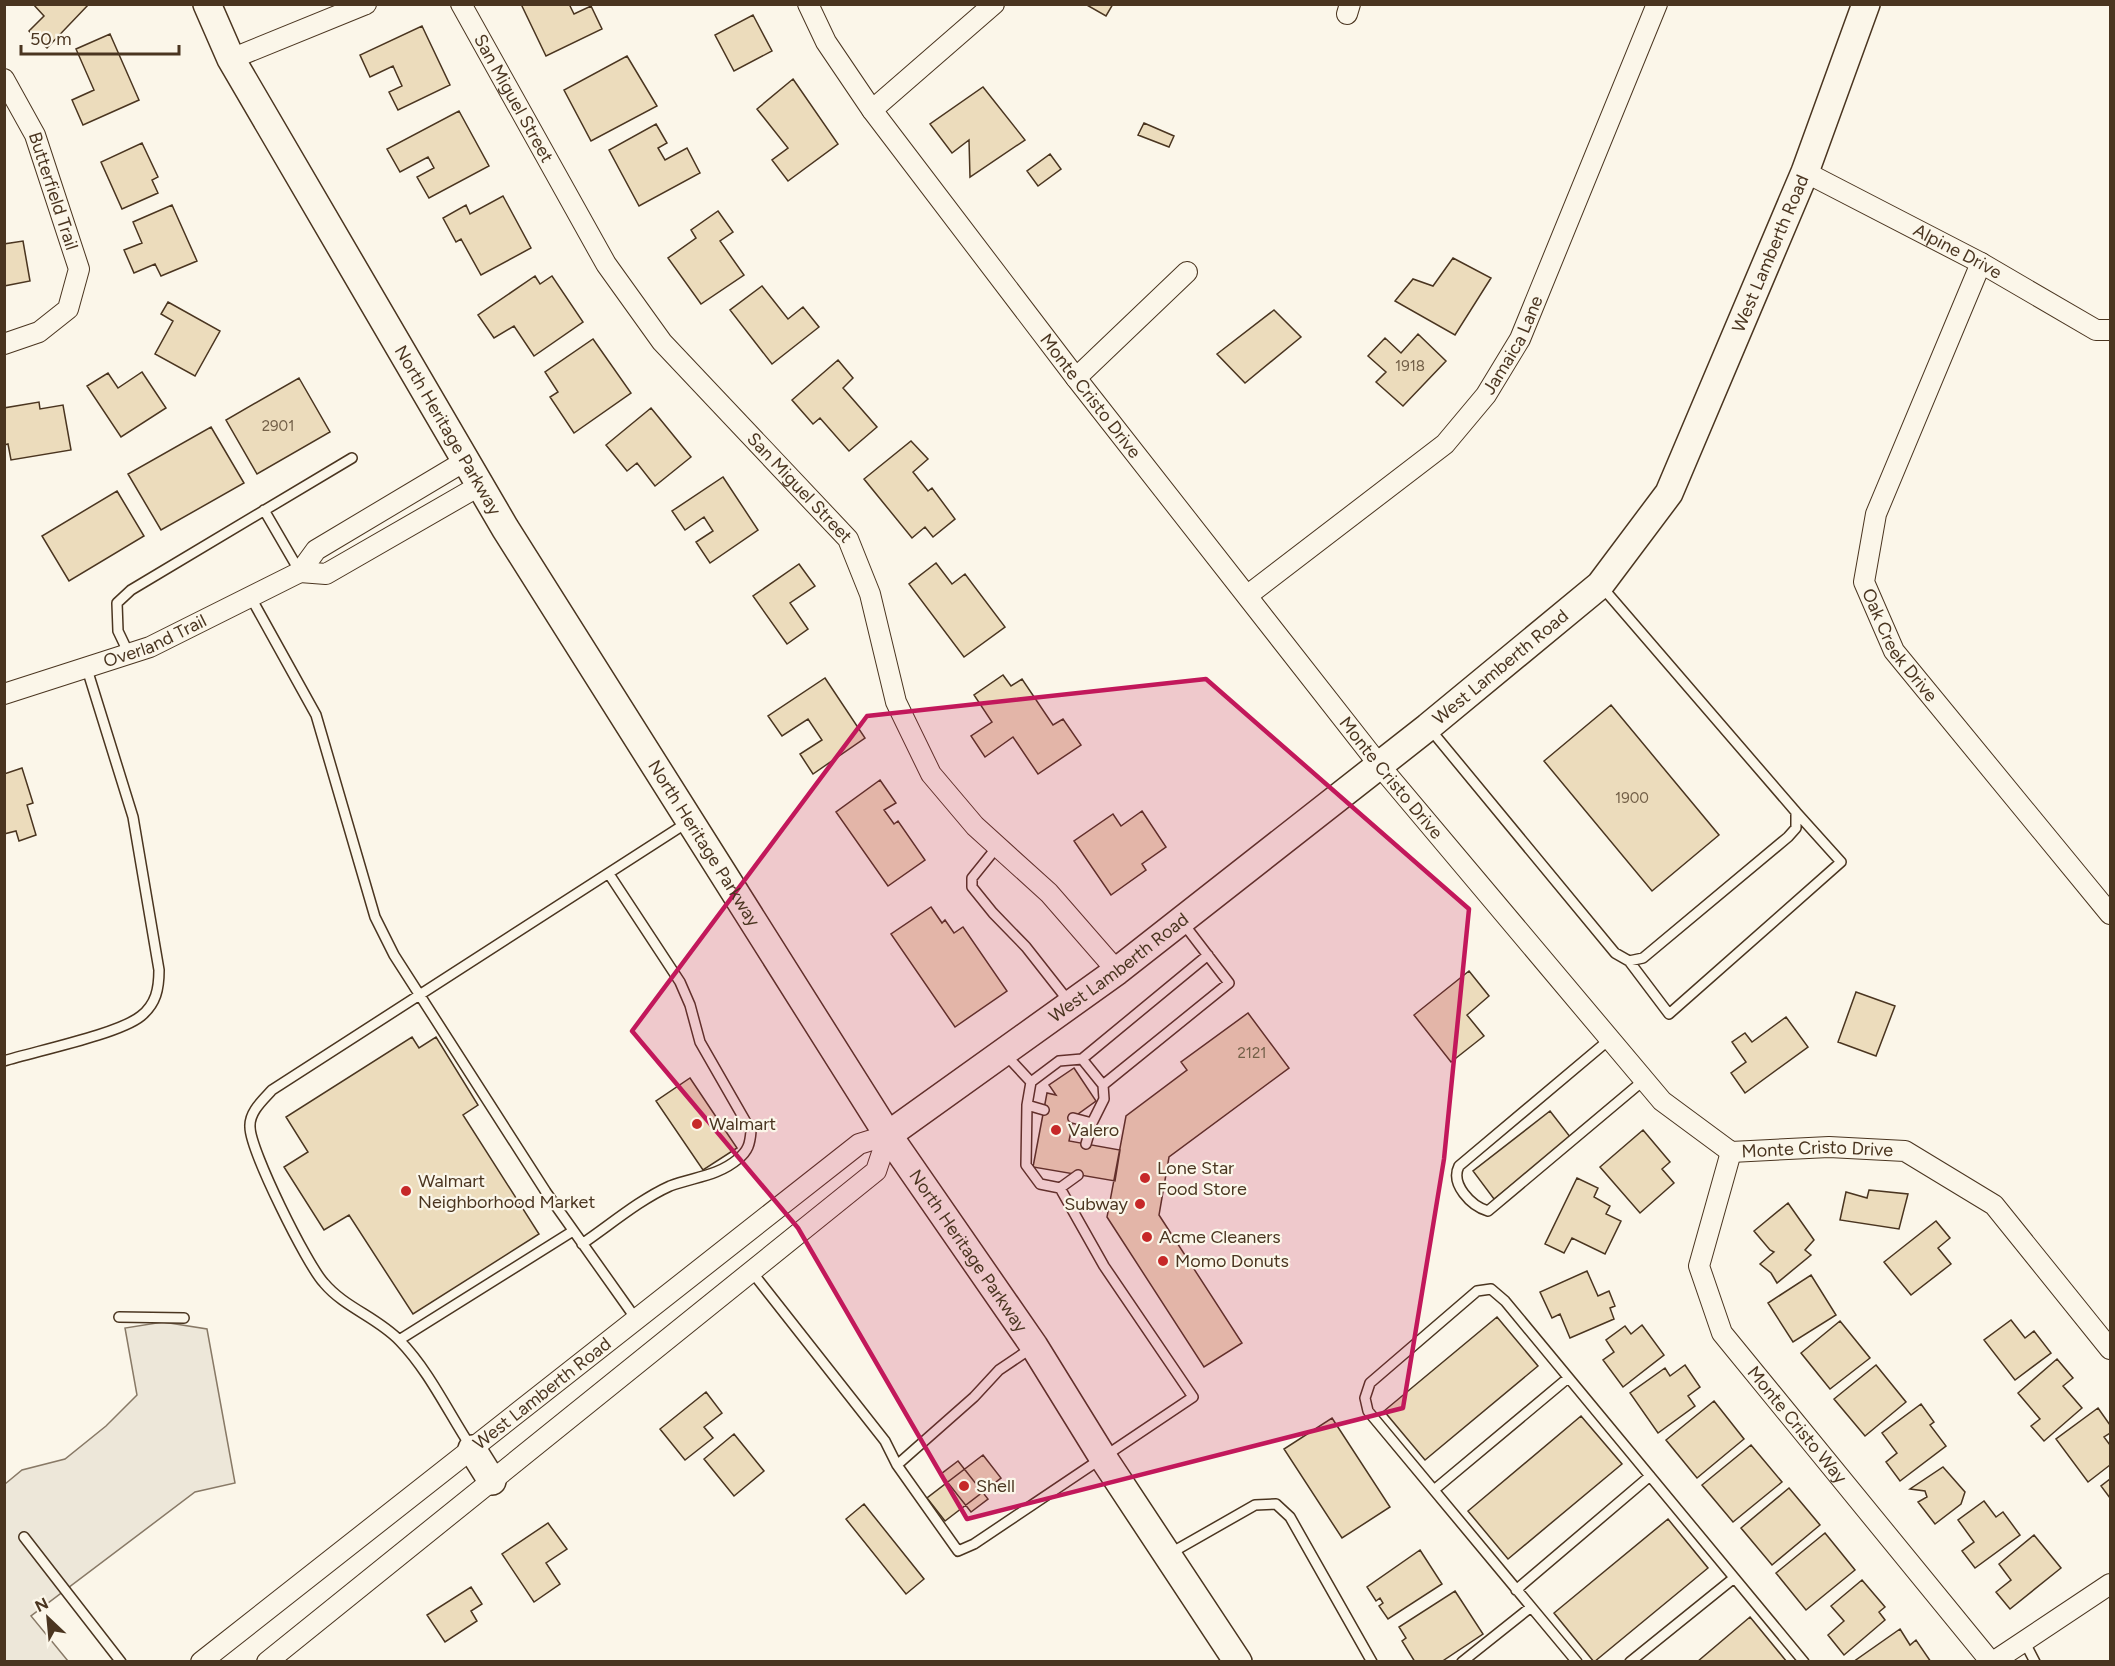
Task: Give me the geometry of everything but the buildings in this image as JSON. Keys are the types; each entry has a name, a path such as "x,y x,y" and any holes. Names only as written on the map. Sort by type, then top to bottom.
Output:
{"main road":[{"name":"North Heritage Parkway","path":"207,4 231,59 479,486 888,1135 1034,1346 1102,1456 1238,1662"},
{"name":"West Lamberth Road","path":"888,1135 1118,970 1182,921 1380,766 1600,585 1669,493 1805,172 1866,4"},
{"path":"472,1449 492,1481"}],"street":[{"path":"231,59 366,4"},
{"name":"San Miguel Street","path":"461,4 606,264 662,342 848,539 870,594 896,702 931,774 975,826 1049,893 1118,970"},
{"name":"Monte Cristo Drive","path":"808,4 826,42 872,110 1076,378 1380,766 1662,1101 1731,1152 1829,1147 1905,1151 1994,1205 2110,1349"},
{"path":"872,110 993,4"},
{"name":"Jamaica Lane","path":"1248,595 1445,444 1486,395 1520,339 1658,4"},
{"name":"Butterfield Trail","path":"4,79 35,135 79,269 68,309 39,332 4,344"},
{"name":"Alpine Drive","path":"1805,172 1981,263 2096,330 2110,330"},
{"name":"Oak Creek Drive","path":"1981,263 1876,514 1864,582 1894,651 2110,914"},
{"path":"1076,378 1187,272"},
{"name":"Overland Trail","path":"4,694 129,654 214,617 250,596 300,572 316,550 465,461"},
{"name":"Overland Trail","path":"300,572 326,574 479,486"},
{"name":"West Lamberth Road","path":"267,1662 876,1171 888,1135"},
{"name":"West Lamberth Road","path":"201,1662 859,1144 888,1135"},
{"name":"Monte Cristo Way","path":"1731,1152 1699,1266 1722,1334 1992,1662"},
{"path":"1992,1662 2110,1584"}],"lane":[{"path":"129,654 118,631 117,603 131,590 352,458"},
{"path":"264,510 300,572"},
{"path":"1428,727 1615,953 1629,961 1669,1014 1841,862 1600,585"},
{"path":"250,596 316,715 375,917 394,955 573,1231 636,1319"},
{"path":"4,1060 122,1027 141,1016 154,1001 159,989 159,970 133,817 87,669"},
{"path":"1629,961 1643,958 1788,837 1796,828 1796,812"},
{"path":"472,1449 416,1360 399,1340 374,1320 345,1304 322,1282 304,1252 253,1147 249,1126 256,1107 272,1090 690,821"},
{"path":"997,847 972,878 972,886 993,913 1026,946 1071,1004"},
{"path":"582,1244 655,1194 670,1187 704,1178 738,1159 750,1147 751,1131 700,1042 690,1005 680,982 609,874"},
{"path":"1103,1085 1229,983 1182,921"},
{"path":"1078,1175 1060,1188 1040,1184 1026,1165 1031,1152 1027,1105 1031,1082 1059,1061 1082,1059 1208,955"},
{"path":"1610,1040 1459,1166 1455,1174 1457,1184 1479,1208 1488,1211 1644,1080"},
{"path":"1003,1052 1031,1082"},
{"path":"1082,1059 1103,1085 1104,1099 1092,1123 1086,1144"},
{"path":"1027,1105 1044,1110"},
{"path":"1074,1118 1092,1123"},
{"path":"752,1272 885,1441 897,1465 958,1551 974,1544 1193,1396 1104,1266 1060,1188"},
{"path":"399,1340 573,1231"},
{"path":"1577,1662 1368,1412 1365,1398 1370,1383 1477,1291 1491,1289 1505,1301 1804,1662"},
{"path":"119,1317 184,1318"},
{"path":"897,1465 974,1397 999,1370 1034,1346"},
{"path":"1434,1490 1568,1378"},
{"path":"1516,1590 1650,1476"},
{"path":"1167,1555 1255,1504 1276,1504 1290,1517 1372,1662"},
{"path":"24,1537 121,1662"},
{"path":"1630,1662 1734,1578"},
{"path":"1462,1662 1531,1607"},
{"path":"2024,1641 2035,1662"}],"highlighted area":[{"path":"1206,679 1469,909 1444,1159 1403,1408 967,1519 798,1228 632,1031 867,716"}],"shaded area":[{"path":"163,1322 207,1329 235,1483 195,1492 31,1616 68,1661 5,1662 5,1484 22,1470 65,1459 106,1426 137,1395 125,1328"}],"place":[{"name":"Walmart","path":"697,1124"},
{"name":"Valero","path":"1056,1130"},
{"name":"Lone Star Food Store","path":"1145,1178"},
{"name":"Walmart Neighborhood Market","path":"406,1191"},
{"name":"Subway","path":"1140,1204"},
{"name":"Acme Cleaners","path":"1147,1237"},
{"name":"Momo Donuts","path":"1163,1261"},
{"name":"Shell","path":"964,1486"}]}
